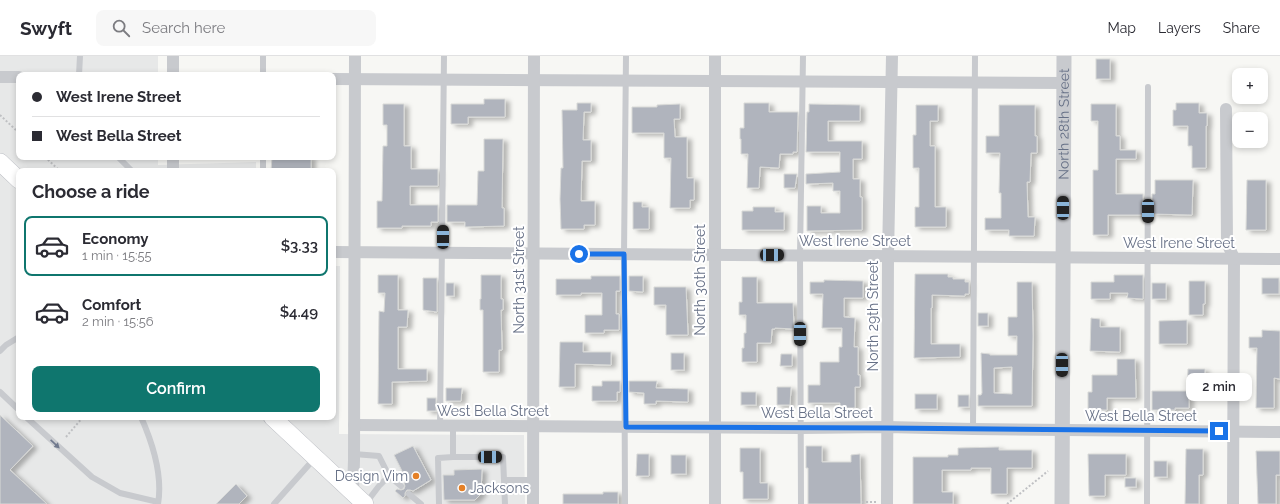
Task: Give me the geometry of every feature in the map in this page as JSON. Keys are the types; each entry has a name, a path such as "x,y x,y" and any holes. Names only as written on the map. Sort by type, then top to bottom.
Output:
{"main road":[{"path":"0,162 16,177"},
{"path":"275,420 365,504"}],"street":[{"path":"173,56 173,72"},
{"path":"353,492 355,56"},
{"name":"North 31st Street","path":"532,504 534,56"},
{"name":"North 30th Street","path":"715,56 715,504"},
{"name":"North 29th Street","path":"887,504 888,256 892,56"},
{"name":"North 28th Street","path":"1062,504 1064,56"},
{"path":"0,77 16,77"},
{"path":"336,79 1064,83"},
{"path":"1226,109 1227,243 1234,258 1233,504"},
{"name":"West Irene Street","path":"336,252 1280,259"},
{"name":"West Bella Street","path":"354,425 1280,432"}],"lane":[{"path":"79,72 80,56"},
{"path":"263,56 263,72"},
{"path":"440,426 444,56"},
{"path":"625,504 626,427 624,254 626,56"},
{"path":"801,504 800,256 803,56"},
{"path":"973,429 975,56"},
{"path":"1147,504 1148,87"},
{"path":"121,160 129,168"},
{"path":"0,351 16,339"},
{"path":"0,392 16,407"},
{"path":"29,420 92,477 120,493 158,503 160,485 157,466 142,420"},
{"path":"453,426 453,457"},
{"path":"354,454 379,456 389,476 401,486"},
{"path":"439,504 438,458 453,457 503,457 505,504"},
{"path":"274,504 316,458"},
{"path":"365,504 389,476"},
{"path":"504,480 533,480"},
{"path":"409,494 421,504"}],"path":[{"path":"0,116 16,130"},
{"path":"48,160 57,168"},
{"path":"66,437 80,420"},
{"path":"1007,504 1048,471"}],"shaded area":[{"path":"0,56 158,56 158,72 16,72 16,160 158,160 158,165 256,162 256,168 16,168 16,420 336,420 336,266 340,266 339,434 524,435 525,504 0,504"}],"building":[{"path":"1096,59 1110,59 1110,79 1096,79"},
{"path":"484,99 505,99 505,117 468,117 468,124 451,124 451,104 484,104"},
{"path":"577,103 591,103 591,112 584,112 583,140 591,140 591,161 582,161 581,201 595,201 595,225 584,225 584,229 561,229 561,168 563,168 562,110 577,110"},
{"path":"744,103 769,103 769,112 798,112 797,152 793,152 793,154 780,154 779,168 760,167 759,188 747,188 748,154 741,154 740,128 744,128"},
{"path":"1176,103 1199,103 1199,113 1207,113 1206,168 1192,168 1192,146 1188,146 1188,126 1173,126 1173,110 1176,110"},
{"path":"383,104 404,104 404,146 411,146 411,169 438,169 438,186 410,186 410,205 438,205 438,222 431,222 431,226 377,228 377,201 382,201 383,146 387,146 387,125 383,125"},
{"path":"680,104 680,119 674,119 675,137 687,137 687,178 694,178 694,200 690,200 690,208 670,208 671,158 664,158 664,133 632,133 632,107 657,107 657,105"},
{"path":"809,104 860,105 860,121 828,121 828,141 862,141 862,159 853,159 853,179 860,179 860,197 862,197 862,230 807,231 807,206 821,206 821,213 840,213 840,191 833,191 833,183 806,184 806,174 840,172 840,152 806,152 807,112 809,112"},
{"path":"1091,104 1116,104 1116,136 1120,136 1120,150 1136,150 1136,159 1116,159 1116,194 1143,194 1143,215 1108,215 1108,235 1093,235 1093,170 1098,170 1098,121 1091,121"},
{"path":"916,105 938,105 938,121 930,121 930,146 935,146 935,207 946,207 946,227 915,227 915,207 919,207 919,168 913,168 913,135 916,135"},
{"path":"999,105 1035,105 1035,136 1037,136 1037,153 1031,153 1030,182 1027,182 1028,217 1035,217 1034,236 1009,236 1009,230 985,230 985,218 1001,218 1001,193 999,193 1000,153 986,153 986,136 999,136"},
{"path":"484,139 503,139 502,208 504,208 504,226 465,227 465,222 447,222 447,205 477,205 478,171 484,171"},
{"path":"272,160 311,160 311,168 271,168"},
{"path":"784,174 797,174 795,188 784,188"},
{"path":"1155,180 1193,180 1192,215 1152,214 1152,194 1155,194"},
{"path":"1247,180 1266,180 1266,230 1246,230"},
{"path":"633,202 642,202 642,207 649,207 649,229 633,229"},
{"path":"753,207 775,207 775,212 784,212 784,230 742,230 742,211 753,211"},
{"path":"915,274 948,274 948,277 953,277 953,279 965,279 965,282 969,282 969,294 965,294 965,296 932,295 931,344 960,344 960,357 914,358"},
{"path":"378,275 398,275 398,310 408,310 407,327 398,327 398,369 427,369 427,381 392,382 392,404 378,404 379,311 384,312 385,293 378,293"},
{"path":"481,275 501,275 501,299 503,299 503,310 501,310 502,350 499,350 499,372 483,372 483,310 480,310"},
{"path":"1114,275 1143,275 1143,299 1127,298 1128,293 1110,293 1110,299 1091,299 1091,282 1114,282"},
{"path":"591,276 620,276 620,291 616,291 616,314 619,314 619,330 604,330 604,333 585,333 585,315 602,315 602,293 556,295 556,279 591,279"},
{"path":"629,276 643,276 643,292 629,291"},
{"path":"742,277 757,277 757,303 793,303 794,329 772,329 771,343 757,343 757,362 742,362 744,333 746,333 746,315 739,315 739,302 742,302"},
{"path":"423,278 437,278 437,312 423,310"},
{"path":"1262,278 1279,278 1279,294 1262,294"},
{"path":"824,280 863,281 863,298 844,298 844,317 855,318 854,347 858,347 858,375 860,375 860,387 855,387 855,408 840,408 840,403 808,403 808,385 820,385 820,362 839,362 839,347 842,347 842,328 822,328 823,294 810,294 810,282 824,282"},
{"path":"1189,281 1205,281 1205,304 1203,304 1203,315 1189,315"},
{"path":"1017,282 1032,282 1032,406 978,406 978,395 981,395 982,393 981,353 990,355 1017,355 1017,336 1008,336 1008,317 1017,317","holes":["1012,367 1012,394 994,393 994,368"]},
{"path":"446,283 454,283 454,296 446,296"},
{"path":"1152,283 1166,283 1166,299 1152,299"},
{"path":"654,287 686,287 688,335 666,335 666,305 654,305"},
{"path":"978,313 988,313 988,326 978,326"},
{"path":"1091,318 1100,319 1100,327 1120,327 1120,352 1090,351"},
{"path":"1187,320 1187,344 1159,344 1159,321"},
{"path":"1262,330 1280,331 1280,379 1274,378 1274,408 1256,408 1257,348 1249,348 1249,337 1262,337"},
{"path":"560,342 583,342 583,352 611,352 611,365 575,364 575,387 559,387"},
{"path":"671,353 684,353 684,370 671,370"},
{"path":"781,354 792,354 792,366 780,366"},
{"path":"1117,359 1135,359 1136,398 1107,398 1107,410 1088,410 1088,392 1092,392 1092,375 1117,375"},
{"path":"1188,369 1205,369 1204,391 1187,391"},
{"path":"602,381 620,381 620,392 617,392 617,401 592,401 592,386 602,386"},
{"path":"629,381 657,381 656,388 688,389 688,402 656,401 656,404 644,404 644,393 629,392"},
{"path":"777,387 791,387 790,405 777,405"},
{"path":"446,388 462,388 461,401 446,401"},
{"path":"1152,391 1189,391 1189,408 1175,408 1175,410 1152,410"},
{"path":"741,392 756,392 756,405 741,405"},
{"path":"915,394 937,394 937,409 915,409"},
{"path":"958,395 969,395 969,407 958,407"},
{"path":"427,398 436,398 436,411 427,411"},
{"path":"0,415 33,446 10,470 47,504 0,504"},
{"name":"Design Vim","path":"413,446 431,480 413,491 407,490 403,498 395,491 397,489 404,489 404,483 406,481 394,455"},
{"path":"806,446 822,446 822,462 851,462 851,455 860,454 861,504 808,504 808,468 806,468"},
{"path":"999,447 999,450 1032,450 1032,468 1007,468 1007,494 991,494 991,468 942,470 942,492 953,492 953,504 913,504 913,457 948,457 948,455 958,455 958,448"},
{"path":"740,448 760,448 760,483 768,483 768,499 743,499 743,472 740,472"},
{"path":"1186,449 1203,449 1203,475 1199,475 1199,504 1185,504"},
{"path":"1256,451 1280,451 1280,475 1276,475 1276,504 1258,504"},
{"path":"637,454 649,454 649,476 636,476"},
{"path":"1088,454 1126,454 1126,475 1105,475 1105,496 1089,496"},
{"path":"671,455 686,455 686,474 671,474"},
{"path":"1154,461 1167,461 1167,477 1154,477"},
{"name":"Jacksons","path":"482,469 481,494 475,500 444,500 443,475 454,475 454,470"},
{"path":"1125,478 1136,478 1136,487 1125,487"},
{"path":"236,484 247,496 239,504 216,504"},
{"path":"603,492 618,492 618,504 563,504 563,494 603,494"}],"place":[{"name":"Design Vim","path":"416,476"},
{"name":"Jacksons","path":"462,488"}],"route":[{"path":"579,254 624,254 626,427 1219,431"}]}
